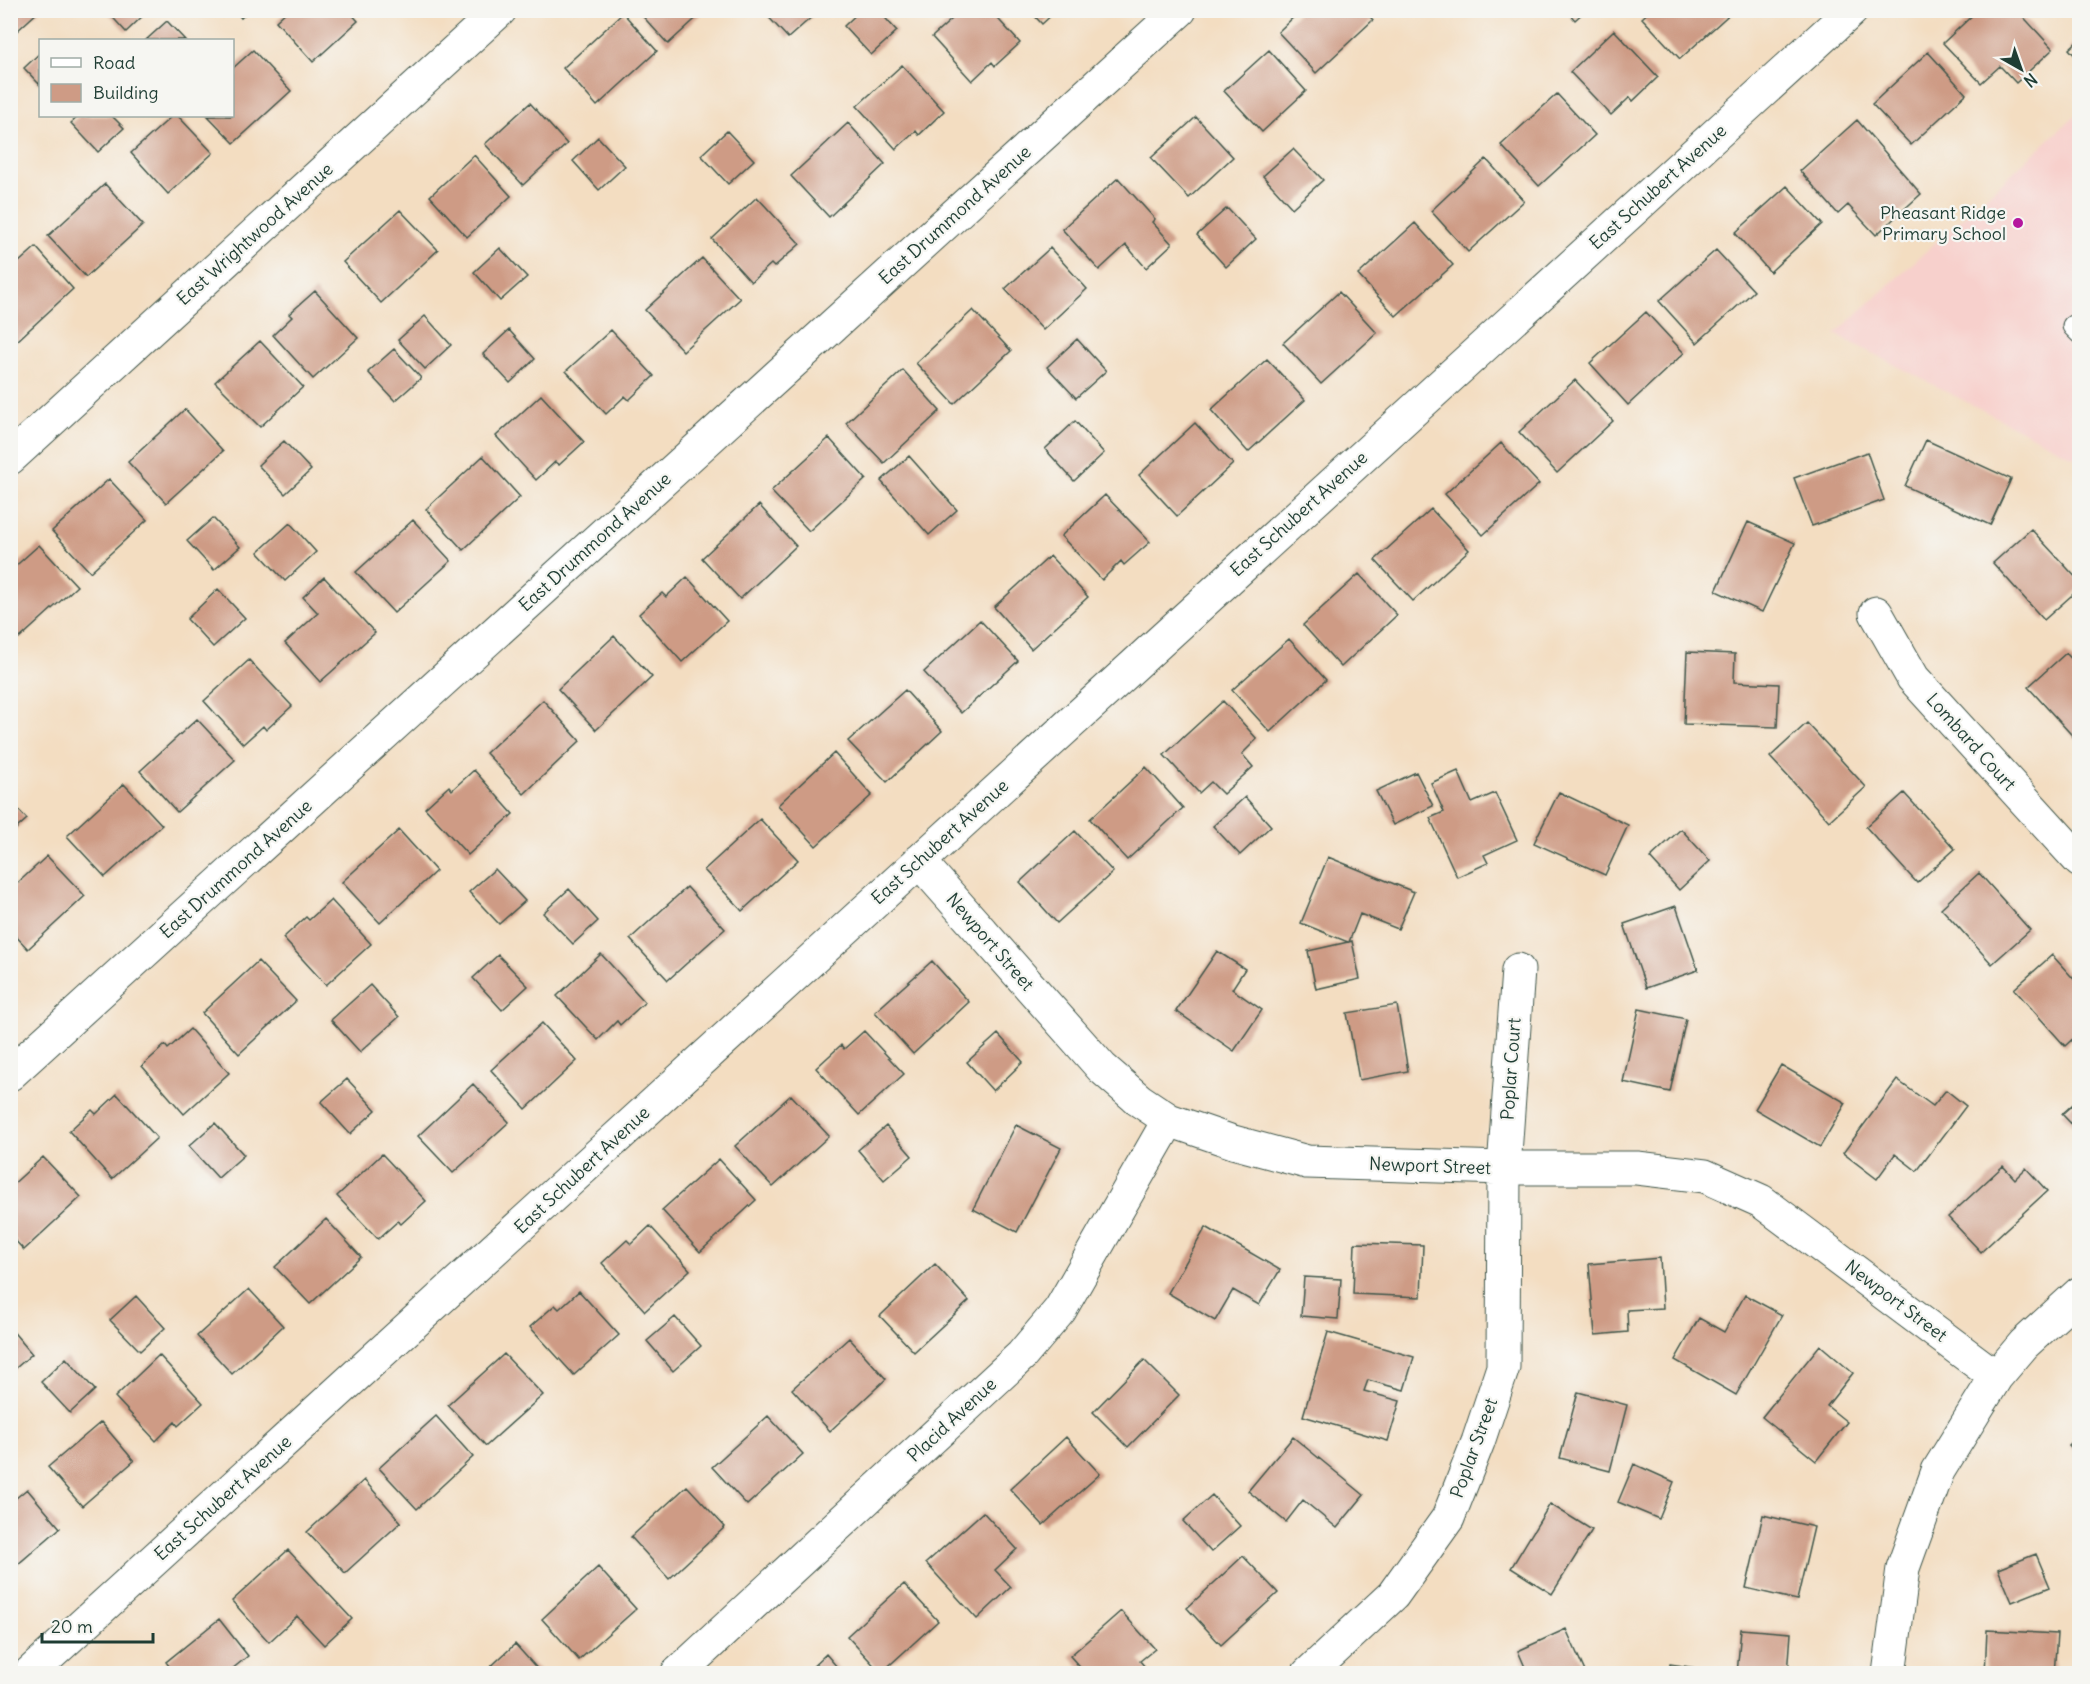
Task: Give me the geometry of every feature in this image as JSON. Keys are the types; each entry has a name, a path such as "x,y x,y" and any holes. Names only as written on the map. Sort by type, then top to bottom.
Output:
{"street":[{"name":"East Wrightwood Avenue","path":"10,458 500,10"},
{"name":"East Drummond Avenue","path":"10,1074 1180,10"},
{"name":"East Schubert Avenue","path":"29,1674 1852,10"},
{"name":"Lombard Court","path":"1876,613 1913,678 2079,861"},
{"name":"Newport Street","path":"919,861 1102,1068 1139,1100 1168,1120 1233,1142 1307,1162 1504,1168 1637,1168 1705,1176 1761,1201 1995,1377"},
{"name":"Poplar Court","path":"1504,1168 1518,970"},
{"name":"Placid Avenue","path":"677,1674 1022,1355 1060,1310 1168,1120"},
{"name":"Poplar Street","path":"1308,1674 1393,1595 1448,1518 1478,1442 1503,1367 1504,1168"},
{"path":"1889,1674 1907,1557 1938,1471 1995,1377 2024,1344 2079,1293"}],"shaded area":[{"name":"Pheasant Ridge Primary School","path":"2079,112 2079,460 1835,334"}],"building":[{"path":"10,10 40,10 17,31 10,23"},
{"path":"106,10 149,10 126,32"},
{"path":"235,10 249,10 241,18"},
{"path":"288,10 348,10 358,21 313,62 276,21"},
{"path":"637,10 705,10 668,44"},
{"path":"762,10 810,10 814,15 788,38"},
{"path":"861,10 878,10 897,31 871,55 844,26"},
{"path":"962,10 990,10 1020,43 995,66 992,62 972,81 932,37"},
{"path":"1029,10 1057,10 1042,24"},
{"path":"1301,10 1364,10 1373,20 1316,73 1278,32"},
{"path":"1566,10 1586,10 1575,20"},
{"path":"1651,10 1734,10 1680,59 1642,18"},
{"path":"1978,10 2017,10 2053,49 2016,83 2000,66 1981,83 1943,43"},
{"path":"623,13 657,51 597,106 563,68"},
{"path":"167,21 184,39 147,39"},
{"path":"1614,30 1658,77 1633,101 1630,97 1611,115 1570,72"},
{"path":"2080,39 2080,61 2069,49"},
{"path":"253,50 291,91 234,143 209,117 234,117 234,67"},
{"path":"1269,50 1306,91 1262,132 1224,91"},
{"path":"1928,52 1966,94 1911,145 1872,104"},
{"path":"39,54 39,84 24,68"},
{"path":"902,65 944,111 919,135 916,131 896,149 857,106"},
{"path":"1557,94 1595,135 1539,186 1501,145"},
{"path":"530,103 567,144 523,185 485,144"},
{"path":"78,117 113,117 124,128 98,152 71,123"},
{"path":"171,117 179,117 213,153 168,194 131,153"},
{"path":"1196,117 1233,157 1189,198 1151,158"},
{"path":"1857,120 1921,194 1876,235 1848,205 1838,214 1800,171"},
{"path":"848,123 885,164 829,217 791,176"},
{"path":"727,131 754,160 728,184 701,155"},
{"path":"598,137 625,166 599,190 573,161"},
{"path":"1293,149 1323,180 1292,208 1263,176"},
{"path":"474,155 511,196 467,237 430,196"},
{"path":"1486,159 1524,201 1468,252 1431,211"},
{"path":"1118,178 1155,219 1152,222 1172,244 1146,268 1126,245 1099,270 1062,229"},
{"path":"105,184 143,225 86,277 48,236"},
{"path":"1787,186 1822,224 1770,272 1735,233"},
{"path":"757,197 800,244 774,267 771,264 751,282 712,239"},
{"path":"1227,208 1256,239 1226,267 1197,235"},
{"path":"400,210 438,250 381,303 343,262"},
{"path":"1415,223 1453,265 1396,316 1358,275"},
{"path":"36,247 73,289 17,341 10,334 10,270"},
{"path":"500,248 527,277 500,301 474,272"},
{"path":"1050,248 1087,289 1043,330 1005,289"},
{"path":"1716,250 1754,291 1697,343 1659,301"},
{"path":"702,258 740,299 683,351 645,310"},
{"path":"315,291 358,338 313,379 273,335 292,317 289,314"},
{"path":"1339,292 1377,333 1321,384 1283,343"},
{"path":"973,310 1011,351 954,404 916,363"},
{"path":"1646,312 1684,353 1628,405 1590,363"},
{"path":"425,316 451,345 425,369 398,340"},
{"path":"509,330 535,359 510,383 483,354"},
{"path":"611,330 654,376 629,400 625,396 606,414 566,371"},
{"path":"1077,339 1106,371 1076,398 1047,367"},
{"path":"260,341 303,387 260,427 215,382"},
{"path":"394,349 421,378 395,401 368,372"},
{"path":"1267,359 1305,400 1248,452 1211,410"},
{"path":"903,370 940,411 884,463 846,423"},
{"path":"1575,380 1613,421 1557,473 1519,432"},
{"path":"541,395 584,442 559,465 555,462 536,480 496,436"},
{"path":"185,409 223,451 166,503 128,462"},
{"path":"1075,421 1104,453 1074,481 1045,449"},
{"path":"1195,423 1233,464 1177,516 1139,475"},
{"path":"829,438 866,479 809,531 771,491"},
{"path":"1926,440 2011,479 1990,525 1905,486"},
{"path":"284,441 311,470 285,494 258,465"},
{"path":"1501,443 1539,484 1483,535 1445,494"},
{"path":"1867,452 1884,500 1812,526 1794,478"},
{"path":"483,456 520,497 463,550 426,509"},
{"path":"909,456 957,510 929,535 881,481"},
{"path":"109,479 147,520 90,572 52,531"},
{"path":"1105,495 1150,542 1124,565 1121,561 1102,580 1061,536"},
{"path":"759,505 796,546 740,599 702,558"},
{"path":"1431,509 1469,550 1413,601 1375,560"},
{"path":"213,518 240,547 214,570 187,541"},
{"path":"413,520 451,561 394,613 356,572"},
{"path":"1748,522 1795,543 1762,612 1716,591"},
{"path":"290,523 316,552 285,581 258,552"},
{"path":"2031,529 2080,582 2080,588 2044,620 1993,563"},
{"path":"39,545 77,586 20,638 10,628 10,571"},
{"path":"1050,556 1088,597 1031,649 994,607"},
{"path":"1359,574 1397,615 1341,667 1303,625"},
{"path":"324,577 375,633 320,682 285,643 318,613 303,597"},
{"path":"687,577 727,621 682,662 639,614 662,593 666,597"},
{"path":"218,589 245,618 213,647 187,619"},
{"path":"980,620 1018,661 961,713 924,672"},
{"path":"614,636 652,677 596,730 558,689"},
{"path":"1289,639 1326,680 1270,732 1232,690"},
{"path":"1687,652 1735,654 1734,682 1779,684 1777,727 1684,724"},
{"path":"2066,653 2080,668 2080,744 2028,687"},
{"path":"249,660 292,706 266,730 263,726 243,744 204,701"},
{"path":"905,690 942,731 887,782 848,741"},
{"path":"543,700 580,741 524,794 486,753"},
{"path":"1223,701 1257,739 1242,754 1253,767 1223,794 1211,782 1199,793 1164,755"},
{"path":"197,719 235,760 177,812 140,771"},
{"path":"1807,723 1866,787 1829,821 1770,757"},
{"path":"834,753 872,795 816,846 778,805"},
{"path":"1146,767 1183,808 1127,860 1090,819"},
{"path":"474,770 513,814 468,855 425,808 449,786 452,790"},
{"path":"1458,771 1472,803 1495,793 1517,840 1484,855 1488,863 1457,877 1430,818 1444,812 1431,783"},
{"path":"1416,772 1433,806 1393,825 1376,791"},
{"path":"124,784 162,825 105,877 67,836"},
{"path":"1559,792 1628,825 1605,875 1534,843"},
{"path":"1904,793 1955,849 1917,883 1866,827"},
{"path":"1245,797 1271,826 1240,855 1213,826"},
{"path":"10,801 27,819 10,834"},
{"path":"760,819 798,860 742,911 704,870"},
{"path":"1681,829 1710,861 1679,890 1650,858"},
{"path":"399,830 436,871 380,923 342,882"},
{"path":"1075,831 1113,872 1057,923 1020,882"},
{"path":"47,856 85,896 28,949 10,930 10,890"},
{"path":"1328,857 1414,892 1398,929 1360,914 1349,942 1352,941 1360,979 1316,989 1308,951 1348,942 1301,923"},
{"path":"495,869 525,901 499,924 469,892"},
{"path":"1979,873 2030,930 1992,964 1941,908"},
{"path":"687,887 725,929 668,980 630,939"},
{"path":"569,889 598,921 573,944 543,913"},
{"path":"331,900 371,944 326,985 283,938 306,917 309,920"},
{"path":"1676,906 1698,970 1646,988 1624,924"},
{"path":"1217,951 1245,969 1232,989 1262,1010 1234,1051 1176,1011"},
{"path":"601,954 645,1002 620,1025 617,1021 598,1040 557,996"},
{"path":"498,955 528,986 502,1010 473,978"},
{"path":"2052,955 2080,986 2080,1032 2065,1046 2014,989"},
{"path":"258,961 296,1001 239,1054 202,1013"},
{"path":"932,961 969,1002 913,1054 875,1012"},
{"path":"370,985 399,1017 360,1052 331,1020"},
{"path":"1397,1005 1408,1071 1359,1080 1347,1013"},
{"path":"1639,1009 1686,1019 1670,1092 1623,1082"},
{"path":"542,1023 577,1061 526,1109 491,1070"},
{"path":"190,1029 229,1073 184,1114 142,1066 165,1045 168,1049"},
{"path":"864,1031 904,1074 859,1115 816,1068 841,1045 844,1049"},
{"path":"998,1034 1023,1062 993,1091 967,1062"},
{"path":"1781,1065 1846,1103 1820,1147 1755,1109"},
{"path":"347,1079 376,1110 350,1134 321,1102"},
{"path":"1897,1080 1933,1106 1946,1090 1966,1106 1917,1171 1895,1154 1877,1179 1843,1153"},
{"path":"473,1084 509,1122 453,1173 418,1136"},
{"path":"117,1094 157,1138 112,1179 69,1131 92,1110 96,1114"},
{"path":"791,1095 829,1136 773,1187 735,1146"},
{"path":"2080,1098 2080,1133 2062,1114"},
{"path":"215,1123 244,1155 218,1178 189,1146"},
{"path":"1016,1125 1061,1148 1017,1232 973,1209"},
{"path":"886,1126 912,1156 884,1180 858,1150"},
{"path":"382,1154 426,1201 401,1224 398,1221 378,1239 337,1196"},
{"path":"43,1157 81,1197 24,1250 10,1235 10,1187"},
{"path":"719,1159 756,1200 700,1252 662,1210"},
{"path":"2003,1166 2015,1179 2026,1168 2047,1191 1981,1252 1948,1217"},
{"path":"326,1219 361,1257 310,1304 275,1267"},
{"path":"650,1226 690,1270 645,1311 602,1263 627,1240 631,1244"},
{"path":"1206,1227 1280,1270 1259,1305 1233,1290 1215,1321 1168,1293"},
{"path":"1355,1243 1423,1245 1421,1297 1353,1294"},
{"path":"1660,1258 1663,1308 1627,1310 1628,1332 1595,1335 1589,1264"},
{"path":"935,1264 969,1301 914,1352 880,1316"},
{"path":"1304,1277 1341,1279 1338,1319 1301,1316"},
{"path":"249,1289 283,1326 232,1374 197,1336"},
{"path":"579,1291 619,1335 574,1375 530,1327 555,1305 559,1309"},
{"path":"1745,1295 1782,1315 1736,1395 1675,1360 1699,1318 1724,1332"},
{"path":"136,1296 165,1328 140,1351 110,1320"},
{"path":"675,1317 701,1346 673,1371 647,1341"},
{"path":"10,1328 32,1354 10,1373"},
{"path":"1328,1332 1414,1357 1404,1390 1368,1380 1364,1391 1400,1401 1388,1441 1303,1416"},
{"path":"849,1338 886,1379 830,1431 792,1389"},
{"path":"1820,1345 1853,1373 1827,1406 1847,1422 1816,1461 1762,1417"},
{"path":"504,1354 543,1395 486,1446 448,1405"},
{"path":"159,1355 203,1403 178,1426 175,1422 156,1441 115,1397"},
{"path":"66,1358 95,1390 70,1413 41,1382"},
{"path":"1144,1360 1179,1395 1128,1447 1093,1412"},
{"path":"1578,1392 1627,1405 1610,1471 1560,1458"},
{"path":"436,1416 473,1457 417,1509 379,1468"},
{"path":"768,1416 803,1454 747,1505 712,1467"},
{"path":"101,1422 134,1461 82,1506 48,1467"},
{"path":"2080,1435 2080,1456 2069,1445"},
{"path":"1066,1437 1100,1474 1043,1525 1010,1489"},
{"path":"1293,1437 1364,1495 1337,1528 1303,1500 1286,1522 1248,1491"},
{"path":"1634,1464 1674,1482 1659,1519 1618,1502"},
{"path":"364,1480 401,1522 345,1573 307,1532"},
{"path":"687,1486 725,1527 669,1579 631,1537"},
{"path":"27,1489 60,1528 10,1571 10,1503"},
{"path":"1212,1495 1240,1526 1211,1552 1183,1521"},
{"path":"1550,1504 1592,1530 1552,1594 1511,1568"},
{"path":"983,1512 1017,1549 995,1570 1011,1587 977,1619 926,1563"},
{"path":"1763,1515 1814,1527 1797,1600 1746,1588"},
{"path":"288,1550 352,1619 324,1645 297,1616 269,1642 232,1601"},
{"path":"2036,1554 2050,1587 2012,1602 1998,1569"},
{"path":"1243,1556 1278,1593 1221,1645 1187,1608"},
{"path":"598,1567 636,1609 579,1660 542,1619"},
{"path":"904,1584 938,1621 881,1673 847,1636"},
{"path":"1121,1611 1155,1649 1140,1661 1151,1674 1086,1674 1070,1656"},
{"path":"219,1619 248,1656 226,1674 175,1674 166,1662"},
{"path":"1566,1629 1586,1674 1528,1674 1518,1651"},
{"path":"1741,1629 1791,1633 1788,1674 1737,1674"},
{"path":"1987,1630 2057,1634 2054,1674 1985,1674"},
{"path":"515,1644 542,1674 483,1674"},
{"path":"826,1654 843,1674 805,1674"},
{"path":"1670,1664 1709,1670 1709,1674 1669,1674"}],"place":[{"name":"Pheasant Ridge Primary School","path":"2018,223"}]}
